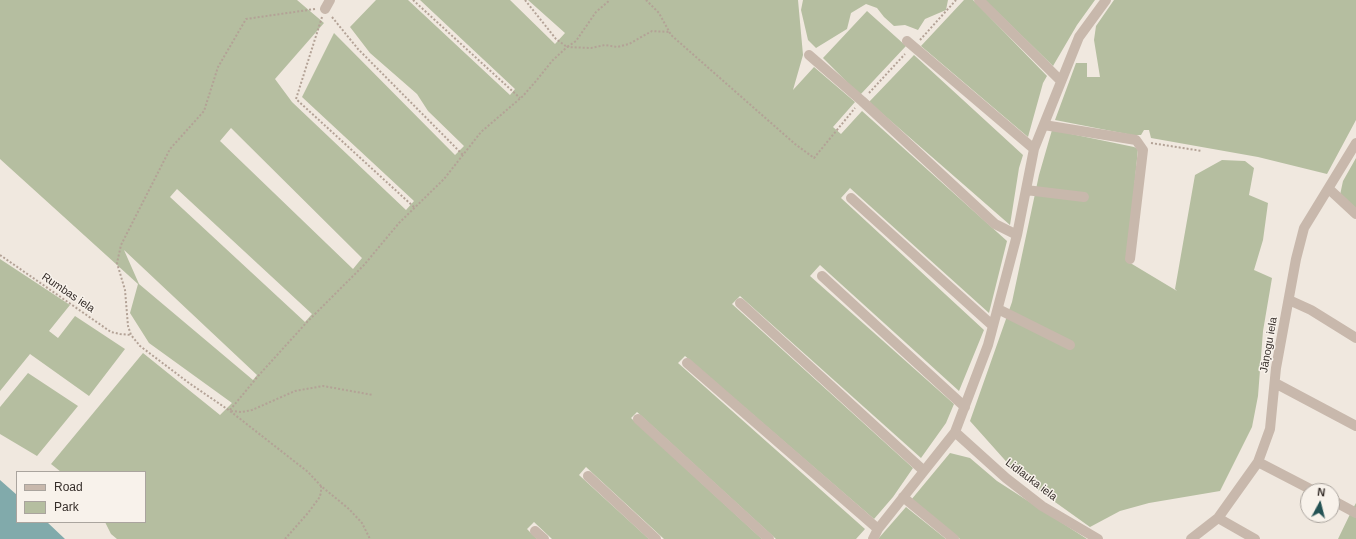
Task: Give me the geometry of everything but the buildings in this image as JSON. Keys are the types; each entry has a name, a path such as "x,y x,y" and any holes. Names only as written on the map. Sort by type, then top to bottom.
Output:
{"street":[{"path":"979,0 1061,82"},
{"path":"873,539 878,530 955,432 988,345 1017,234 1034,149 1079,37 1106,0"},
{"path":"910,44 1034,149"},
{"path":"809,54 862,100 995,224 1017,234"},
{"path":"1044,125 1136,140 1143,150 1130,259"},
{"name":"Jāņogu iela","path":"1191,539 1218,518 1258,462 1270,429 1276,368 1296,259 1304,228 1356,143"},
{"path":"1329,188 1356,214"},
{"path":"1026,190 1084,197"},
{"path":"851,198 993,326"},
{"path":"822,276 965,407"},
{"path":"1289,300 1311,310 1356,338"},
{"path":"740,303 924,471"},
{"path":"998,309 1070,346"},
{"path":"687,363 878,530"},
{"path":"1275,383 1356,426"},
{"path":"638,419 769,539"},
{"name":"Lidlauka iela","path":"955,432 1006,478 1042,506 1098,539"},
{"path":"1258,462 1300,484"},
{"path":"588,476 656,539"},
{"path":"904,497 954,539"},
{"path":"1340,504 1356,513"},
{"path":"1218,518 1255,539"},
{"path":"535,531 544,539"}],"path":[{"path":"413,0 520,98"},
{"path":"525,0 556,39 567,47 591,48 605,45 617,47 629,44 652,31 669,32"},
{"path":"230,410 280,352 364,265 399,223 444,179 481,132 520,98 552,61 576,40 596,12 610,0"},
{"path":"646,0 659,13 670,35 795,144 814,158 862,100 908,51 910,44 956,0"},
{"path":"327,4 358,49 463,155"},
{"path":"327,4 296,99 415,208"},
{"path":"327,4 308,10 246,19 218,67 204,111 170,149 121,245 117,263 124,290 128,326 131,335 140,346 162,364 230,410 308,472 362,524 370,539"},
{"path":"1136,140 1202,151"},
{"name":"Rumbas iela","path":"0,255 111,332 131,335"},
{"path":"230,410 242,412 252,410 295,391 323,386 373,395"},
{"path":"285,539 319,498 321,486"}],"green space":[{"path":"0,0 297,0 324,23 275,79 292,102 406,210 414,201 302,97 334,33 455,155 464,146 428,111 417,94 370,53 350,27 376,0 408,0 510,95 515,89 420,0 510,0 555,44 565,33 528,0 798,0 803,55 793,90 814,67 855,102 833,127 841,134 862,111 1007,241 989,313 850,188 841,198 984,330 959,391 820,265 810,276 954,404 946,423 921,458 740,296 732,304 913,468 893,497 874,519 685,356 678,363 865,529 856,539 776,539 637,412 631,418 762,539 664,539 586,467 579,475 649,539 552,539 534,522 527,529 537,539 117,539 111,534 106,523 146,523 146,471 60,471 51,464 143,353 220,415 232,403 149,343 130,313 138,284 0,159","holes":["231,128 362,258 353,269 220,141","177,189 312,314 305,322 170,197","124,250 257,375 253,380 139,284"]},
{"path":"803,0 948,0 946,10 925,19 918,30 905,25 894,26 877,8 866,4 851,13 847,29 816,48 808,40 801,10"},
{"path":"964,0 973,0 1047,76 1043,83 1028,137 921,46"},
{"path":"985,0 1095,0 1077,25 1053,66"},
{"path":"1114,0 1356,0 1356,120 1327,174 1258,157 1151,138 1149,130 1144,130 1141,135 1132,135 1055,120 1076,63 1087,63 1087,77 1100,77 1094,40 1096,26"},
{"path":"867,11 906,46 860,95 823,58"},
{"path":"914,55 1023,155 1019,168 1010,225 869,102"},
{"path":"1052,130 1138,149 1127,261 1177,291 1175,289 1195,175 1222,160 1245,161 1254,168 1249,195 1268,203 1263,240 1254,270 1272,278 1263,331 1258,396 1252,427 1220,491 1149,503 1120,511 1090,527 1020,477 970,421 1012,302 1039,175"},
{"path":"1356,158 1356,209 1340,195 1343,181"},
{"path":"0,259 70,305 49,331 58,338 75,316 125,349 89,396 30,354 0,391"},
{"path":"28,373 78,406 37,456 0,434 0,407"},
{"path":"950,453 970,458 997,481 1087,539 960,539 911,500"},
{"path":"1356,503 1356,539 1338,539 1352,510"},
{"path":"906,507 946,539 878,539"}],"water":[{"path":"0,480 16,494 16,523 48,523 65,539 0,539"}]}
